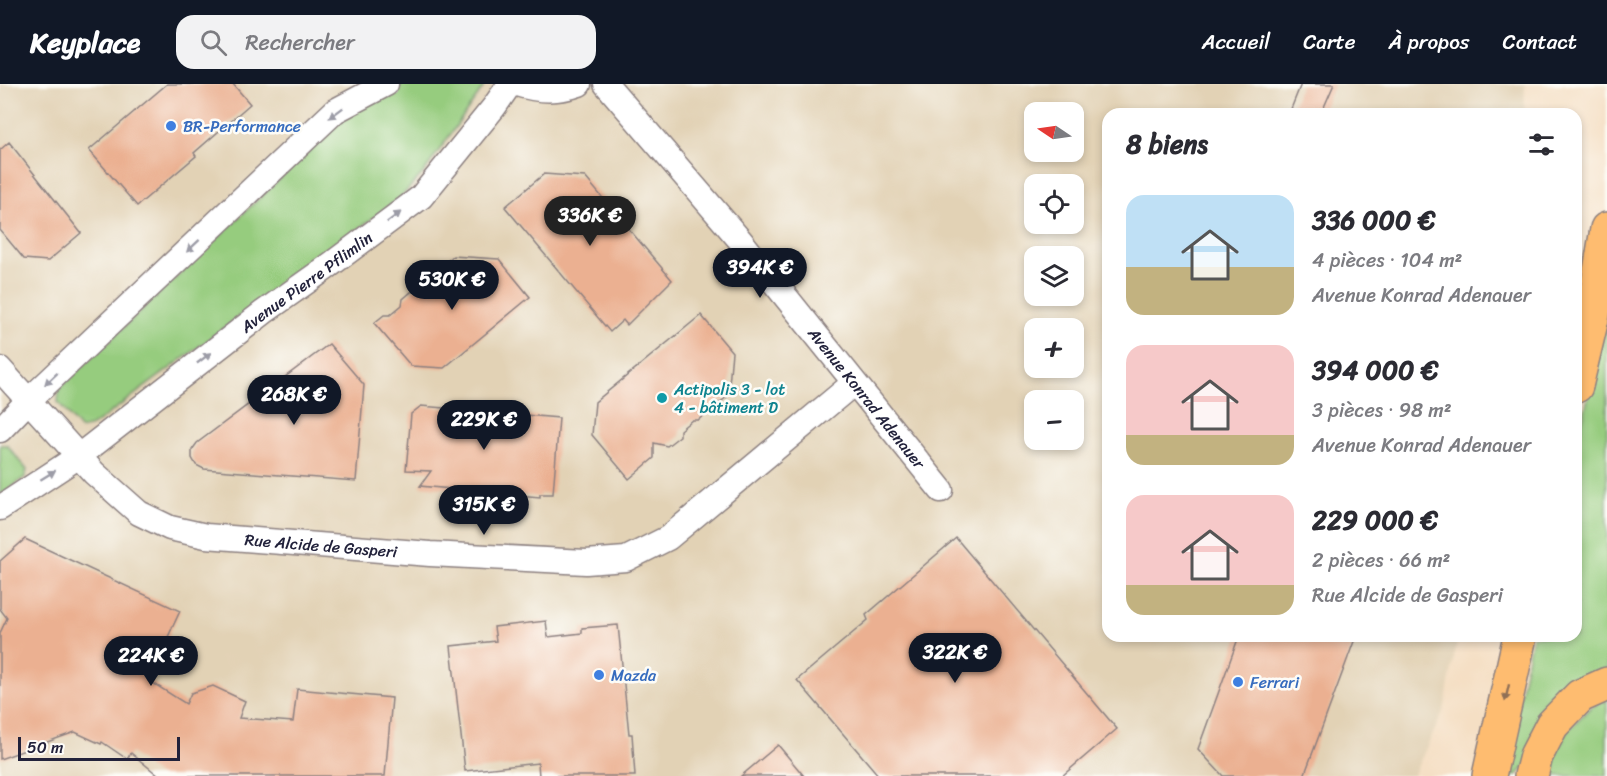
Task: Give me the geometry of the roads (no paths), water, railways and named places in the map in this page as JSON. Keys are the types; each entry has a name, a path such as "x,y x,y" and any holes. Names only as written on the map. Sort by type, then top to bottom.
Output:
{"highway":[{"path":"1582,361 1593,314 1607,229"},
{"path":"1489,776 1519,642"},
{"path":"1531,776 1536,756 1552,725 1580,696 1607,684"}],"street":[{"path":"0,430 335,111 386,84"},
{"name":"Avenue Pierre Pflimlin","path":"0,508 79,456 264,312 421,197 510,84"},
{"path":"517,84 532,90 555,90 579,84"},
{"name":"Avenue Konrad Adenauer","path":"606,84 740,240 941,490"},
{"path":"0,369 79,456"},
{"name":"Rue Alcide de Gasperi","path":"79,456 139,513 170,528 206,536 430,554 586,562 626,559 668,538 854,383"}],"place":[{"name":"BR-Performance","path":"171,126"},
{"name":"Actipolis 3 - lot 4 - bâtiment D","path":"662,398"},
{"name":"Mazda","path":"599,675"},
{"name":"Ferrari","path":"1238,682"}]}
